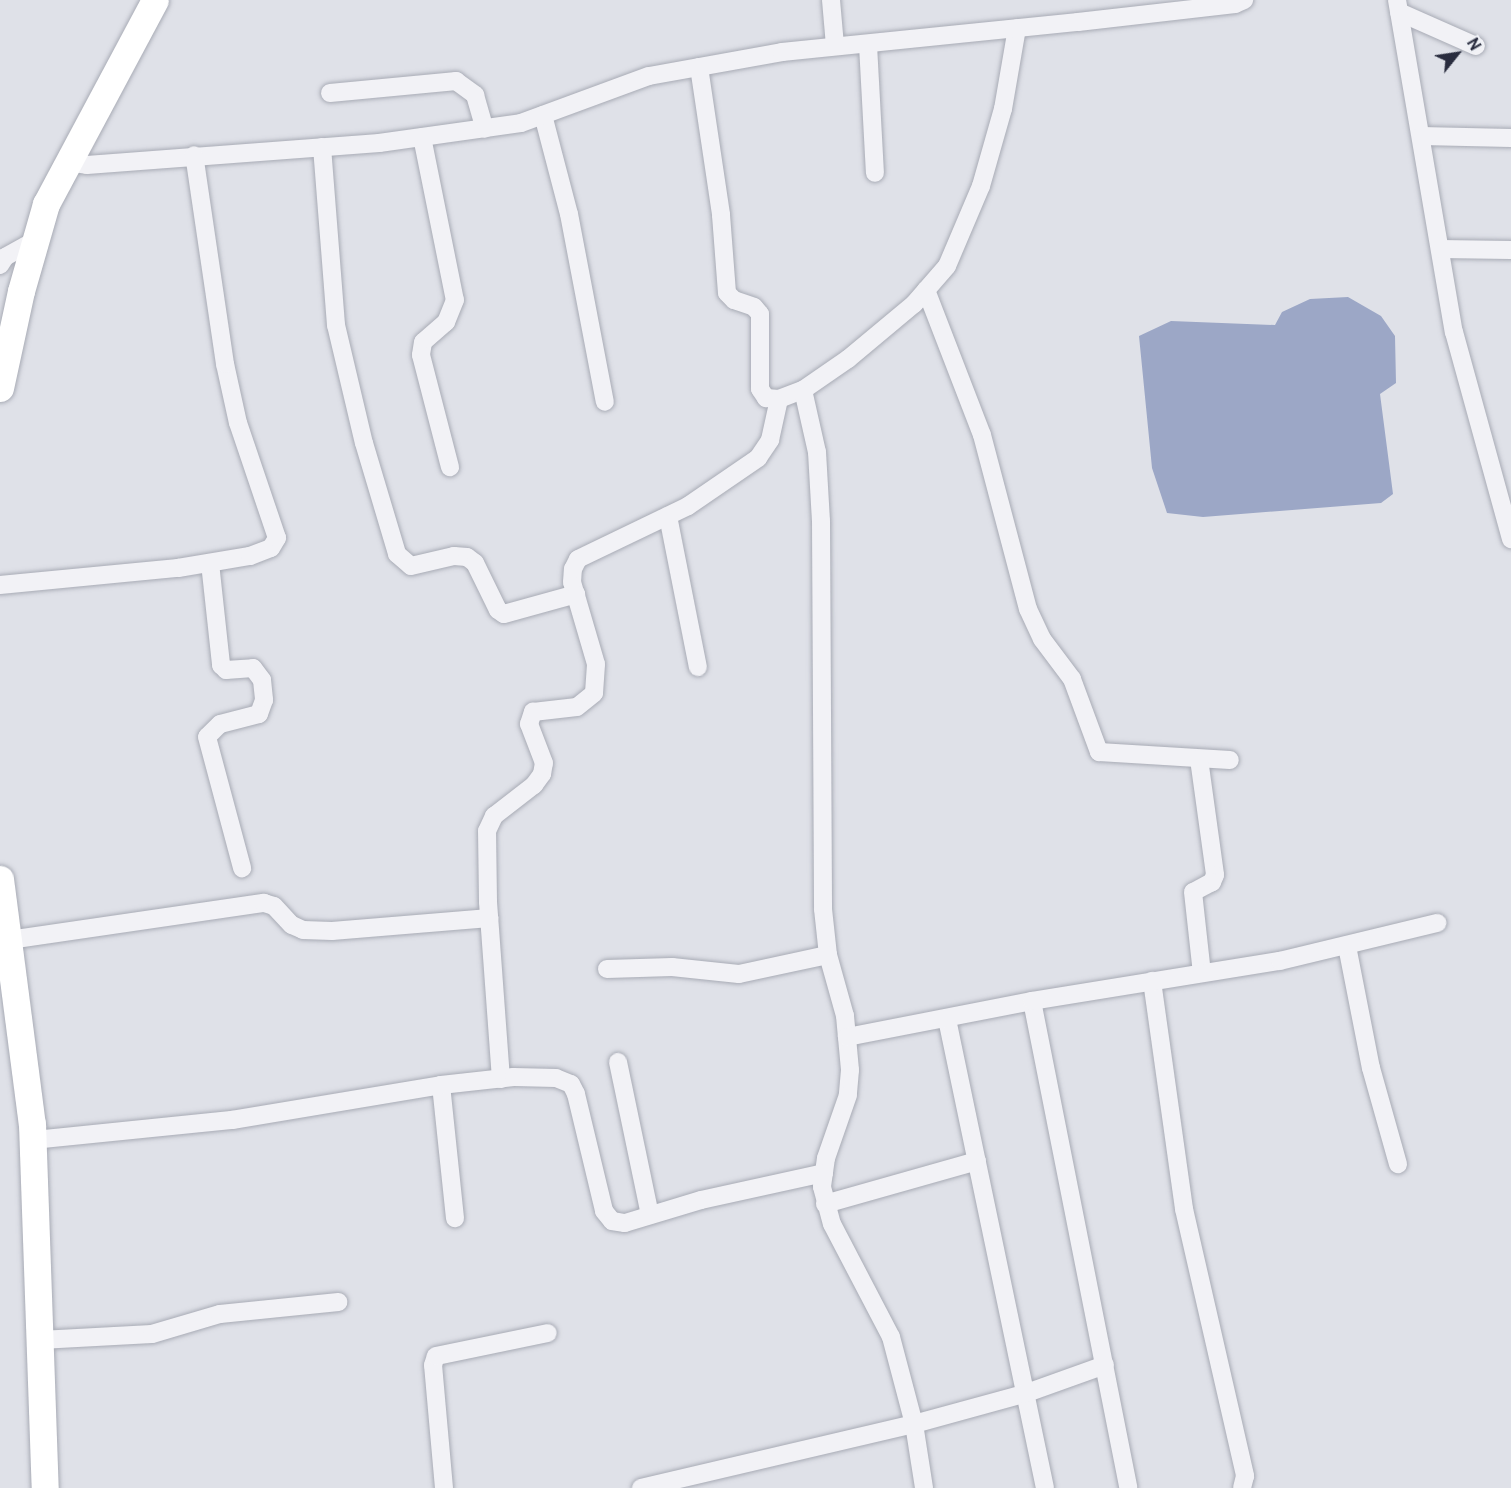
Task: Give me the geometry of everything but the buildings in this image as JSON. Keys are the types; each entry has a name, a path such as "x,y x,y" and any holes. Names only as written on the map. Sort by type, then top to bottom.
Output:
{"main road":[{"path":"0,388 34,241 66,162 155,0"},
{"path":"0,879 34,1140 45,1488"}],"street":[{"path":"831,0 835,46"},
{"path":"66,162 87,165 322,147 485,129 543,115 649,76 699,67 835,46 868,45 1017,28 1132,8 1244,0"},
{"path":"1398,6 1476,46"},
{"path":"1398,6 1454,332 1511,539"},
{"path":"699,67 721,215 728,293 734,300 754,307 760,314 760,389 766,398 779,399 803,390 848,359 926,290 947,266 981,186 1003,109 1017,28"},
{"path":"868,45 875,173"},
{"path":"330,93 456,81 468,86 475,95 485,129"},
{"path":"543,115 569,213 605,402"},
{"path":"1421,136 1511,138"},
{"path":"422,137 454,300 446,322 423,342 421,355 450,467"},
{"path":"322,147 336,325 364,443 398,554 411,566 467,557 475,563 498,610 504,614 576,594"},
{"path":"0,585 210,563 250,556 271,548 277,538 238,423 228,376 194,155"},
{"path":"0,265 4,257 34,241"},
{"path":"1440,249 1511,250"},
{"path":"926,290 982,435 1028,609 1042,639 1072,679 1099,752 1230,760"},
{"path":"803,390 817,452 821,521 821,853 828,956 847,1037 848,1095 824,1173 825,1204 891,1337 914,1424 924,1488"},
{"path":"501,1079 489,918 487,831 494,816 534,786 542,774 544,762 529,724 533,712 577,707 588,702 597,682 596,664 572,582 578,559 668,516 758,458 770,440 779,399"},
{"path":"668,516 698,668"},
{"path":"210,563 221,665 226,670 253,668 262,680 264,700 259,714 220,724 207,737 242,868"},
{"path":"1199,759 1215,875 1214,880 1192,892 1202,973"},
{"path":"9,940 264,903 274,906 292,925 303,930 332,931 489,918"},
{"path":"847,1037 1032,1001 1347,946 1437,923"},
{"path":"1347,946 1371,1068 1398,1164"},
{"path":"607,969 672,967 740,974 828,956"},
{"path":"1152,981 1184,1209 1245,1476 1242,1488"},
{"path":"1032,1001 1128,1488"},
{"path":"947,1019 1045,1488"},
{"path":"618,1062 650,1215"},
{"path":"34,1140 232,1120 441,1085 501,1079 556,1078 571,1084 607,1217 618,1223 701,1200 824,1173"},
{"path":"441,1085 455,1218"},
{"path":"825,1204 977,1161"},
{"path":"40,1340 152,1334 220,1314 338,1302"},
{"path":"444,1488 433,1365 436,1356 548,1333"},
{"path":"641,1488 914,1424 1024,1394 1105,1365"}],"water":[{"path":"1348,297 1381,316 1395,336 1396,383 1380,394 1393,494 1381,503 1203,517 1167,513 1152,468 1139,336 1171,321 1275,325 1282,312 1310,299"}]}
